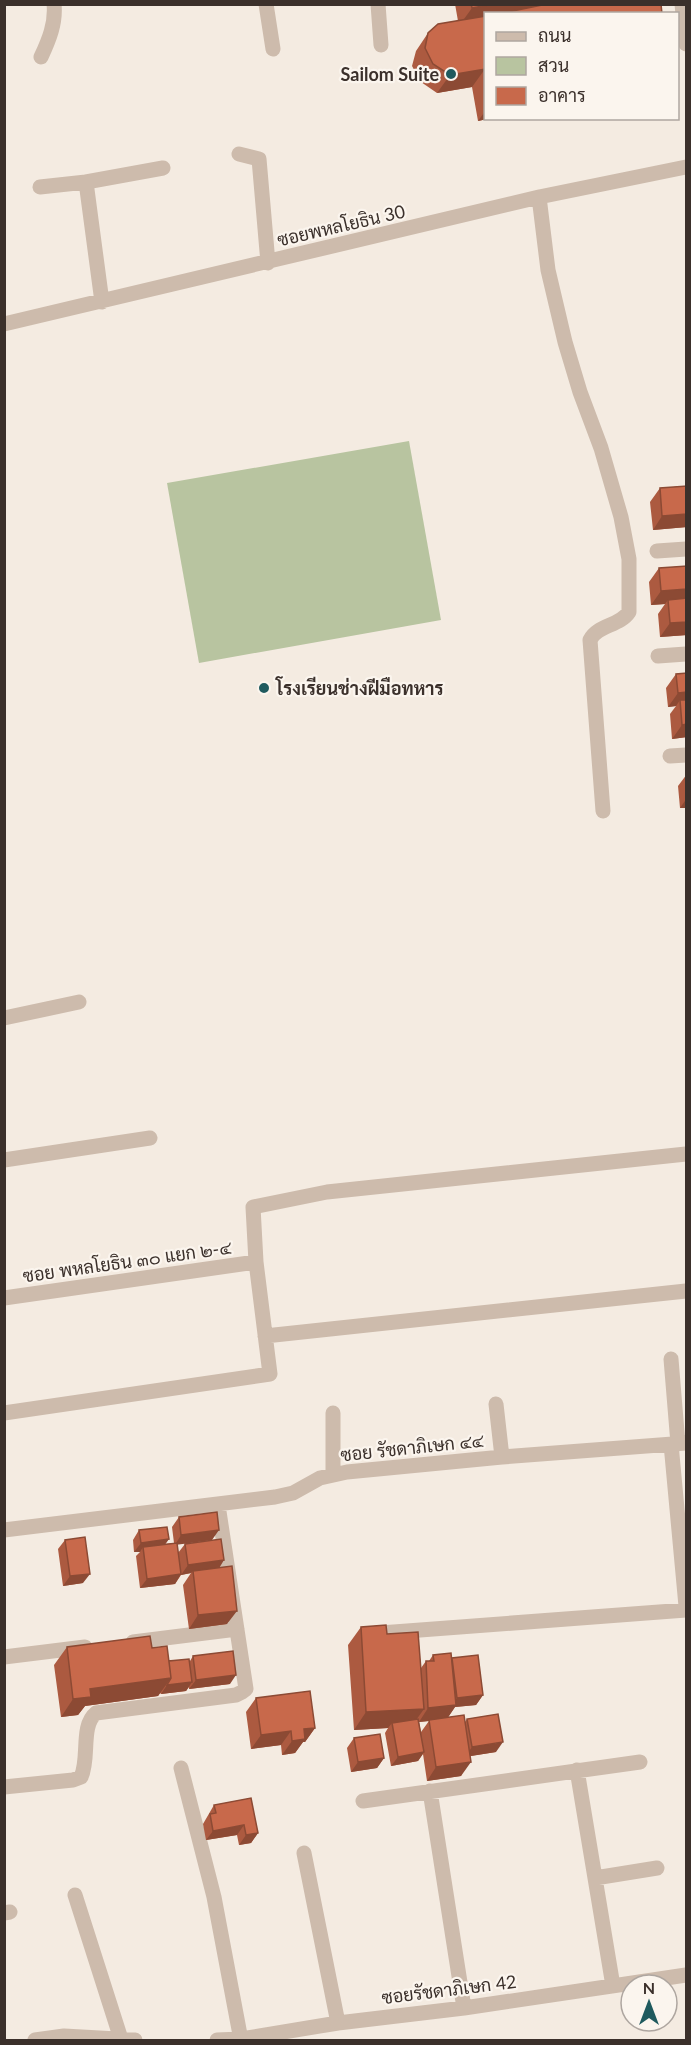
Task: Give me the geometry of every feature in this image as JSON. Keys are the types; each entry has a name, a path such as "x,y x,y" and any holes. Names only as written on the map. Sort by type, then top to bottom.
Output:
{"street":[{"path":"41,57 50,39 55,12 54,4"},
{"path":"266,4 273,49"},
{"path":"378,4 381,45"},
{"path":"682,4 687,44"},
{"path":"239,154 258,159 268,262"},
{"name":"ซอยพหลโยธิน 30","path":"4,324 539,197 687,167"},
{"path":"40,187 86,182 163,168"},
{"path":"86,182 102,302"},
{"path":"539,197 548,270 565,342 580,392 601,448 621,517 629,559 629,612 623,619 593,634 590,640 603,811"},
{"path":"657,551 687,549"},
{"path":"658,656 687,654"},
{"path":"670,756 687,755"},
{"path":"4,1018 79,1002"},
{"path":"4,1160 150,1138"},
{"path":"4,1413 270,1374 255,1262 253,1207 327,1192 687,1154"},
{"name":"ซอย พหลโยธิน ๓๐ แยก ๒-๔","path":"4,1298 255,1262"},
{"path":"265,1336 687,1291"},
{"path":"364,1634 687,1608 671,1359"},
{"path":"496,1404 502,1457"},
{"path":"333,1413 333,1474"},
{"name":"ซอย รัชดาภิเษก ๔๔","path":"4,1530 218,1505 293,1493 320,1478 333,1474 502,1457 678,1444"},
{"path":"4,1787 73,1780 81,1777 85,1767 88,1726 91,1717 96,1713 242,1692 246,1689 218,1505"},
{"path":"121,1643 237,1629"},
{"path":"4,1657 98,1646"},
{"path":"363,1801 640,1762"},
{"path":"181,1767 214,1897 241,2040"},
{"path":"577,1770 613,1986"},
{"path":"430,1791 464,2008"},
{"path":"304,1853 338,2023"},
{"path":"595,1878 657,1868"},
{"path":"35,2040 64,2036 128,2040 75,1895"},
{"name":"ซอยรัชดาภิเษก 42","path":"217,2040 241,2040 338,2023 464,2008 687,1975"}],"green space":[{"path":"409,441 441,620 199,663 167,483"}],"building":[{"path":"471,4 493,4 472,8"},
{"path":"547,4 661,4 662,12 508,12"},
{"path":"484,16 484,69 450,75 433,64 425,48 428,33 438,24"},
{"path":"687,486 687,514 662,516 660,488"},
{"path":"687,566 687,589 661,591 659,568"},
{"path":"687,598 687,622 670,623 668,600"},
{"path":"687,673 687,692 678,693 676,674"},
{"path":"680,700 687,700 687,724 682,725"},
{"path":"217,1512 219,1530 181,1535 179,1517"},
{"path":"167,1527 169,1539 141,1543 139,1530"},
{"path":"85,1537 90,1574 70,1576 65,1540"},
{"path":"221,1539 224,1560 188,1565 185,1544"},
{"path":"177,1543 181,1574 147,1579 143,1547"},
{"path":"232,1566 237,1611 198,1615 193,1571"},
{"path":"386,1625 387,1634 418,1632 424,1709 366,1712 361,1627"},
{"path":"150,1636 152,1648 167,1646 171,1678 90,1689 91,1697 73,1699 67,1647"},
{"path":"233,1651 236,1675 196,1680 193,1656"},
{"path":"451,1653 456,1705 428,1708 426,1661 434,1661 433,1655"},
{"path":"478,1655 483,1695 457,1698 452,1658"},
{"path":"189,1659 192,1682 167,1685 171,1678 169,1661"},
{"path":"310,1691 315,1728 304,1729 305,1739 292,1741 291,1731 261,1735 256,1698"},
{"path":"498,1714 503,1742 472,1747 467,1719"},
{"path":"464,1715 471,1762 436,1767 429,1720"},
{"path":"418,1719 424,1752 398,1757 392,1723"},
{"path":"380,1734 384,1758 358,1762 354,1738"},
{"path":"251,1798 258,1833 246,1835 244,1825 213,1831 210,1814 216,1813 214,1805"}],"place":[{"name":"Sailom Suite","path":"451,74"},
{"name":"โรงเรียนช่างฝีมือทหาร","path":"264,688"}]}
